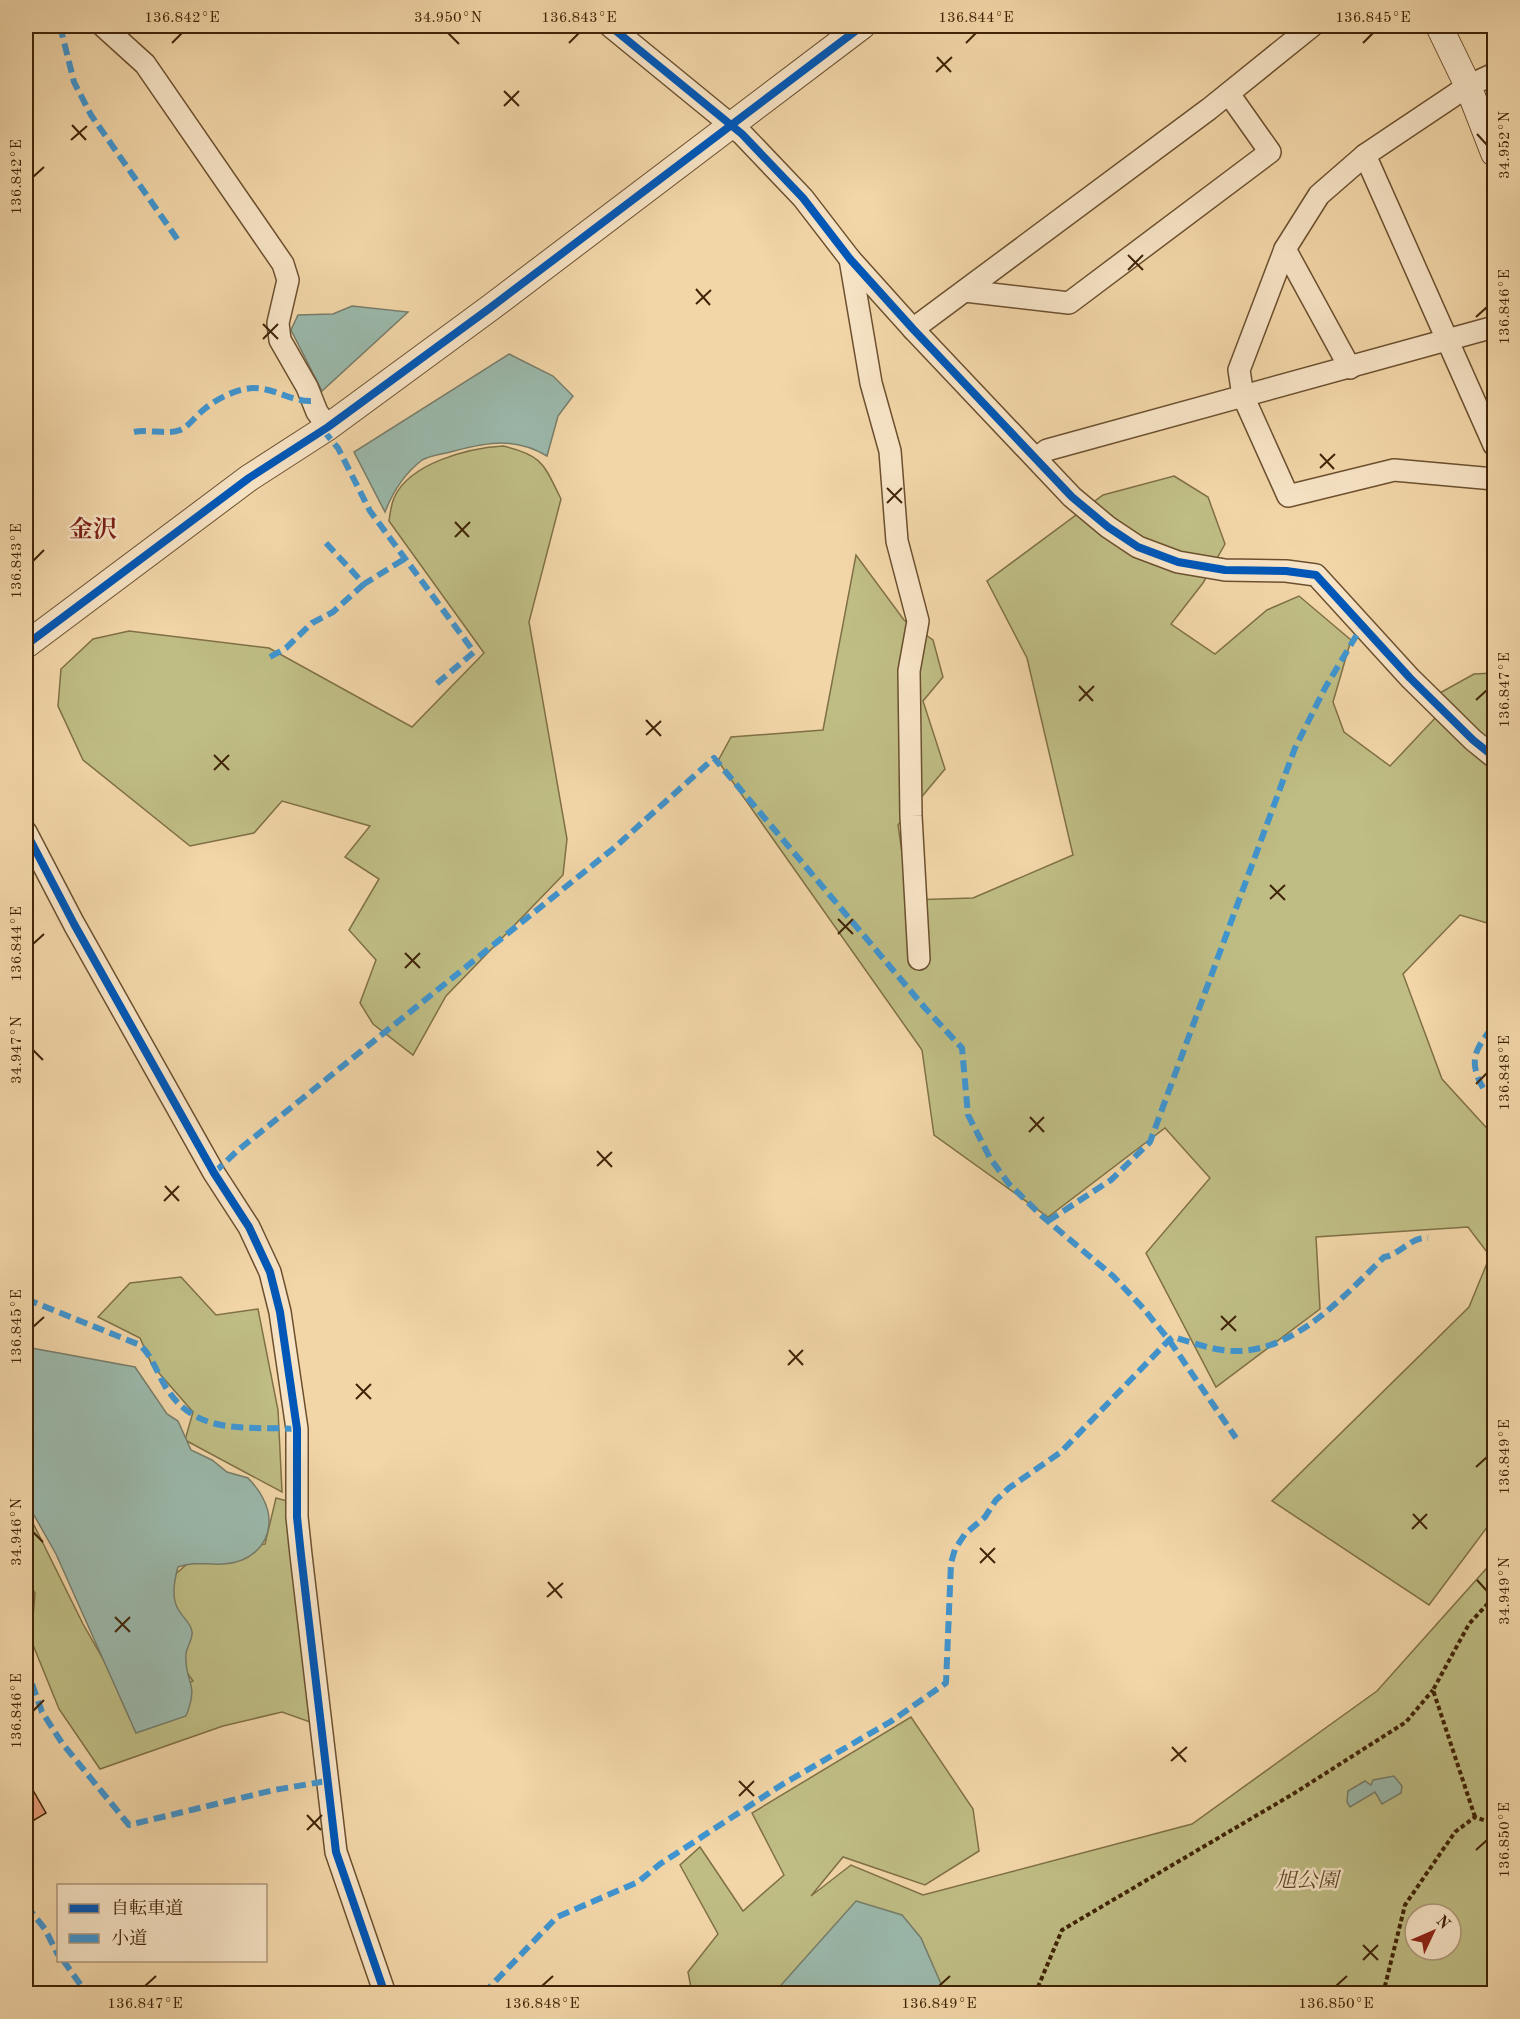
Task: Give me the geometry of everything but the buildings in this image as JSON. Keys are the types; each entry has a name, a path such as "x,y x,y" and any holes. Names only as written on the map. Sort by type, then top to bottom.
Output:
{"street":[{"path":"103,26 145,64 283,264 288,280 278,323 280,340 307,387 317,412 331,424"},
{"path":"610,26 730,124 803,198 850,259 913,330 1072,497 1138,547 1178,562 1316,575 1410,678 1473,740 1494,757"},
{"path":"26,645 249,478 331,424 490,308 862,26"},
{"path":"913,330 1229,94 1312,26"},
{"path":"1439,26 1468,86 1494,153"},
{"path":"1494,74 1468,86 1365,155 1319,195 1285,249 1239,370 1243,396 1288,496 1394,470 1494,479"},
{"path":"965,291 1069,303 1270,152 1229,94"},
{"path":"1365,155 1449,339 1494,445"},
{"path":"1285,249 1350,368"},
{"path":"850,259 871,383 890,451 897,541 918,621 909,671 911,816 919,958"},
{"path":"1037,458 1047,450 1494,327"},
{"path":"26,832 74,924 214,1173 249,1227 270,1272 280,1312 297,1429 297,1517 336,1852 385,1994"}],"path":[{"path":"1035,1994 1062,1930 1293,1794 1406,1722 1433,1690 1469,1624 1494,1597"},
{"path":"1433,1690 1475,1817"},
{"path":"1475,1817 1494,1824"},
{"path":"1383,1994 1405,1905 1455,1832 1475,1817"}],"green space":[{"path":"503,446 527,453 541,463 561,499 529,622 567,839 563,875 446,996 413,1055 373,1024 360,1003 376,960 349,930 379,879 345,857 370,826 282,801 254,833 190,846 83,760 58,706 61,669 93,639 129,631 269,648 412,727 484,653 389,521 393,501 402,486 426,467 458,454"},
{"path":"1174,476 1208,497 1225,544 1203,583 1171,624 1215,654 1267,610 1299,596 1351,640 1333,702 1344,732 1390,766 1438,715 1438,694 1474,674 1494,673 1494,925 1460,915 1403,974 1442,1079 1494,1136 1494,1518 1429,1605 1272,1501 1469,1307 1490,1256 1468,1227 1316,1237 1320,1309 1216,1387 1146,1253 1210,1178 1165,1128 1048,1217 934,1135 922,1050 718,761 731,737 823,730 856,555 904,620 933,640 943,677 923,701 945,769 898,825 909,900 973,898 1073,855 1027,658 987,581 1103,495"},
{"path":"181,1277 216,1315 258,1309 278,1410 282,1492 185,1440 193,1412 152,1365 140,1338 98,1317 130,1283"},
{"path":"276,1498 291,1502 310,1722 282,1712 223,1726 100,1769 59,1709 31,1640 35,1593 26,1579 26,1509 83,1624 130,1706 193,1681 159,1634 163,1585 202,1551 265,1544"},
{"name":"旭公園","path":"1494,1560 1494,1993 692,1993 688,1972 718,1934 680,1865 700,1847 743,1911 784,1875 752,1813 911,1717 973,1809 979,1851 925,1885 843,1857 811,1896 851,1865 923,1895 1192,1824 1377,1691"}],"shaded area":[{"path":"352,306 408,312 322,391 291,330 298,315 333,314"},
{"path":"509,354 553,376 573,396 558,416 547,456 524,446 501,443 478,445 429,457 422,460 404,477 385,512 354,452"},
{"path":"26,1347 135,1367 167,1414 178,1421 191,1450 212,1460 227,1472 248,1478 266,1504 269,1517 268,1532 255,1552 241,1561 232,1563 178,1567 174,1584 175,1602 192,1632 186,1654 186,1664 192,1696 186,1716 136,1733 56,1554 26,1501"},
{"path":"1394,1776 1402,1786 1401,1793 1382,1804 1375,1792 1350,1807 1347,1802 1348,1791 1365,1781 1371,1785 1373,1780"},
{"path":"856,1901 902,1915 921,1938 945,1993 774,1993"}],"marked path":[{"path":"60,26 74,82 91,115 180,243"},
{"path":"134,432 180,430 216,401 233,392 245,389 263,389 295,399 312,401"},
{"path":"323,430 338,448 370,511 474,652 434,686"},
{"path":"326,543 364,584 406,558"},
{"path":"270,657 286,648 312,623 333,612 364,584"},
{"path":"1048,1221 1111,1180 1150,1142 1295,748 1325,688 1362,626"},
{"path":"214,1173 237,1151 614,848 714,758 925,1008 962,1048 968,1115 990,1158 1009,1184 1043,1217 1113,1276 1143,1308 1169,1340 1236,1438"},
{"path":"1483,1088 1475,1069 1476,1055 1482,1041 1494,1025"},
{"path":"483,1994 557,1917 638,1882 660,1864 783,1784 890,1722 946,1683 951,1563 955,1549 965,1534 985,1517 996,1500 1009,1488 1061,1452 1169,1340 1173,1337 1214,1349 1231,1351 1262,1348 1301,1330 1320,1317 1384,1257 1390,1256 1416,1240 1428,1238"},
{"path":"26,1299 140,1345 149,1356 169,1392 181,1406 195,1416 226,1426 297,1429"},
{"path":"26,1667 42,1712 62,1743 129,1825 274,1790 327,1781"},
{"path":"26,1905 45,1929 57,1953"},
{"path":"64,1962 87,1994"}],"cycle path":[{"path":"610,26 742,134 803,198 850,259 913,329 1072,497 1108,527 1138,547 1178,562 1225,570 1286,571 1316,575 1410,678 1473,740 1494,757"},
{"path":"26,645 249,478 328,427 490,308 862,26"},
{"path":"26,832 74,924 214,1173 249,1227 270,1272 280,1312 297,1429 297,1517 336,1852 385,1994"}],"district":[{"name":"金沢","path":"93,531"}]}
